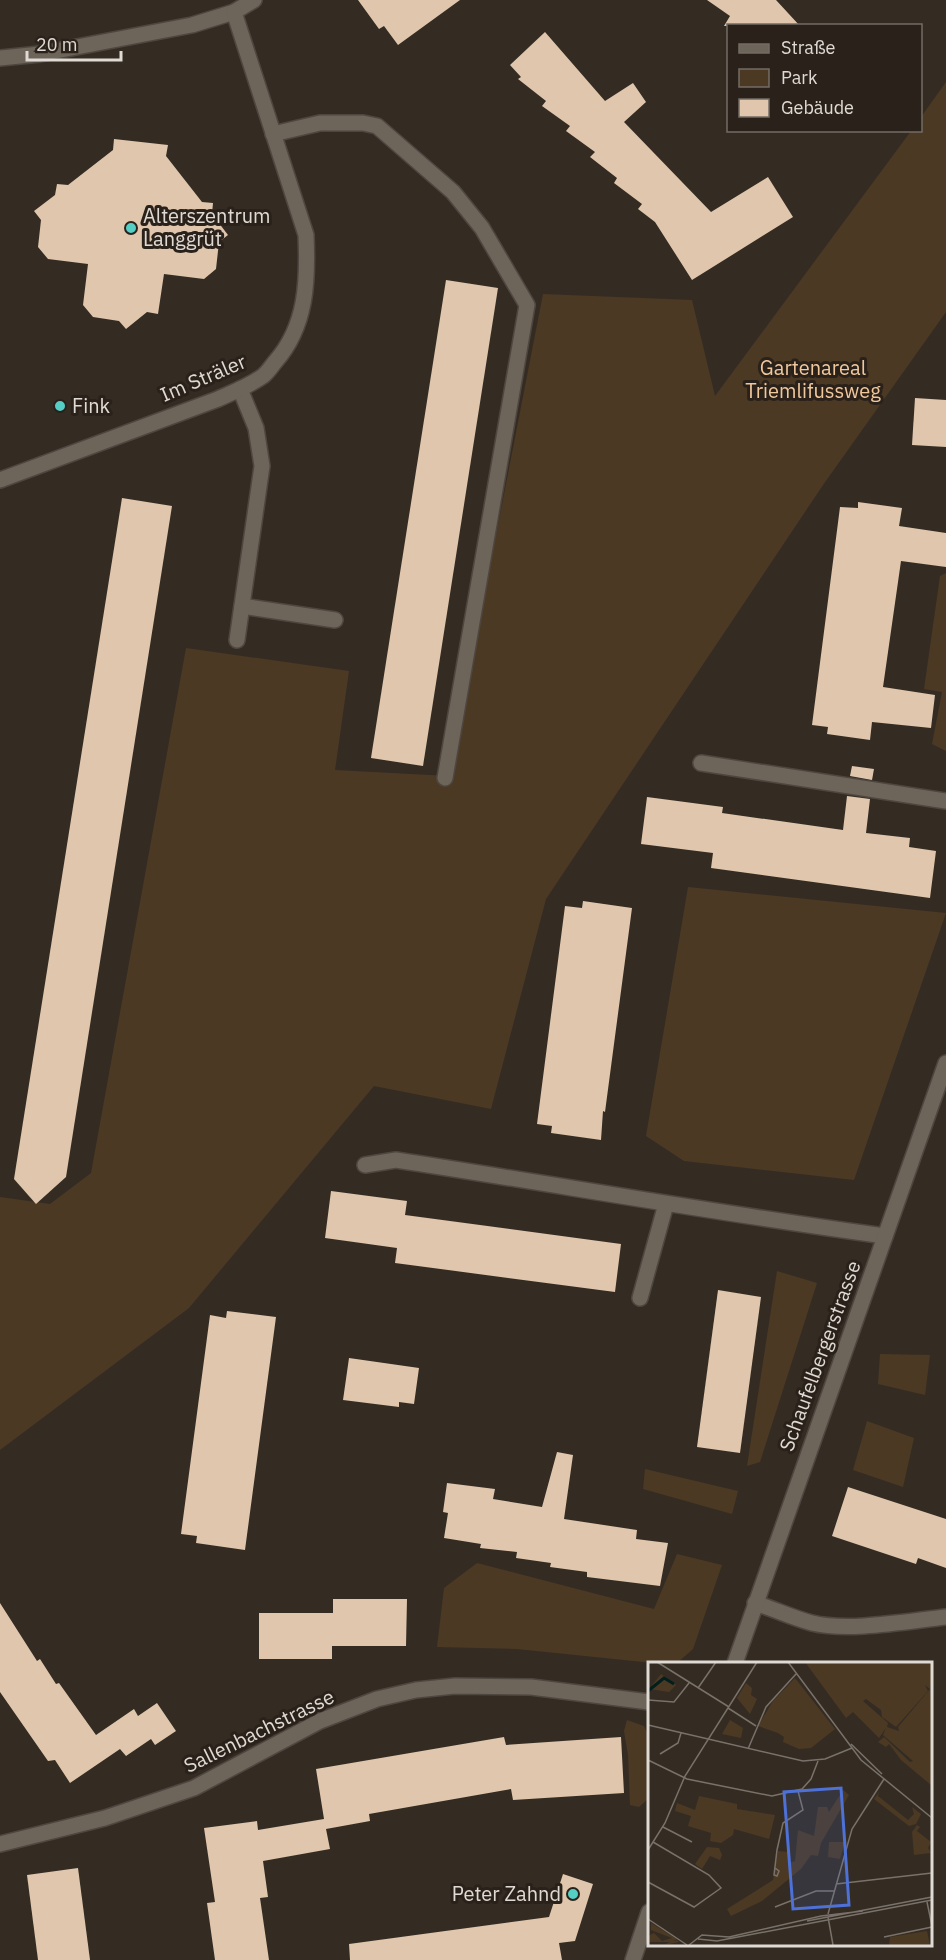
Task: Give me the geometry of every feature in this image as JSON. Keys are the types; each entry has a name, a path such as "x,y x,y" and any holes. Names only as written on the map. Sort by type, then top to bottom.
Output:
{"street":[{"path":"0,58 63,50 192,25 231,6 254,0"},
{"name":"Im Sträler","path":"0,480 240,389 264,375 287,349 304,301 307,268 306,235 231,6"},
{"path":"273,134 320,123 363,123 377,126 453,192 482,228 527,305 445,778"},
{"path":"237,640 262,466 256,428 240,389"},
{"path":"242,606 335,620"},
{"path":"701,764 946,801"},
{"name":"Schaufelbergerstrasse","path":"735,1662 946,1063"},
{"path":"365,1166 396,1160 666,1204 885,1236"},
{"path":"640,1298 666,1204"},
{"path":"755,1603 813,1623 831,1625 871,1625 946,1617"},
{"name":"Sallenbachstrasse","path":"0,1844 105,1818 194,1788 320,1721 377,1699 416,1690 455,1686 531,1688 648,1702"},
{"path":"633,1960 648,1915"}],"green space":[{"name":"Gartenareal Triemlifussweg","path":"946,82 946,312 823,485 546,899 491,1109 374,1086 189,1308 0,1450 0,1197 50,1204 91,1173 186,648 349,671 335,770 449,776 543,294 692,300 715,396 910,132 922,132 922,116"},
{"path":"946,573 946,751 932,744 942,692 924,689 940,576"},
{"path":"688,887 946,913 854,1180 684,1161 646,1136"},
{"path":"777,1271 817,1283 760,1462 747,1466"},
{"path":"880,1354 930,1355 925,1395 878,1384"},
{"path":"867,1421 914,1438 903,1487 853,1470"},
{"path":"645,1469 738,1491 732,1514 643,1489"},
{"path":"677,1554 722,1565 693,1649 678,1662 648,1662 517,1649 437,1647 444,1588 477,1563 654,1609"},
{"path":"627,1720 644,1726 648,1735 648,1799 639,1807 630,1805 628,1755 624,1731"}],"building":[{"path":"358,0 460,0 398,45 384,26 379,29"},
{"path":"707,0 776,0 798,24 727,24 724,26 730,16"},
{"path":"545,32 605,101 633,83 646,102 624,122 711,212 768,177 793,217 692,280 655,222 638,209 642,204 614,183 617,178 590,157 595,152 566,131 570,126 542,106 546,101 518,79 521,77 510,65"},
{"name":"Alterszentrum Langgrüt","path":"114,139 168,145 166,156 202,202 213,203 212,214 228,235 219,242 216,269 204,279 164,274 158,314 147,312 126,329 119,321 93,317 83,305 88,264 48,259 38,247 41,220 34,211 55,195 57,184 68,185 113,150"},
{"path":"446,280 498,288 423,766 371,758"},
{"path":"915,398 946,400 946,447 912,445"},
{"path":"122,498 172,506 66,1177 36,1204 14,1179"},
{"path":"858,502 902,508 899,526 946,533 946,567 901,561 883,687 935,695 931,728 872,722 870,740 827,734 828,727 812,725 840,507 858,508"},
{"path":"852,766 874,769 872,780 850,776"},
{"path":"847,796 870,799 866,833 910,838 909,847 936,851 930,898 711,868 713,853 641,844 647,797 723,807 722,813 843,830"},
{"path":"583,901 632,908 605,1112 603,1111 601,1140 551,1133 552,1126 537,1124 565,906 582,908"},
{"path":"331,1191 407,1201 405,1215 621,1244 615,1292 395,1263 397,1248 325,1238"},
{"path":"718,1290 761,1297 740,1453 697,1447"},
{"path":"227,1311 276,1317 245,1550 196,1543 197,1536 181,1534 210,1315 226,1318"},
{"path":"349,1358 419,1368 414,1404 399,1402 399,1407 343,1400"},
{"path":"557,1452 573,1455 564,1519 637,1530 636,1539 668,1543 660,1586 587,1577 587,1572 550,1567 551,1563 516,1558 517,1552 480,1548 481,1544 444,1538 448,1513 443,1512 447,1483 495,1489 493,1499 542,1507"},
{"path":"848,1487 946,1519 946,1568 918,1558 916,1564 832,1536"},
{"path":"333,1599 407,1599 406,1646 332,1646 332,1659 259,1659 259,1613 333,1613"},
{"path":"0,1603 37,1661 40,1659 56,1684 59,1683 96,1735 134,1709 138,1716 157,1703 176,1731 155,1745 151,1739 126,1756 120,1749 70,1783 55,1760 48,1761 0,1692"},
{"path":"504,1737 506,1745 621,1737 624,1793 513,1800 511,1789 369,1814 370,1821 326,1829 330,1849 263,1861 268,1897 260,1898 269,1960 215,1960 207,1903 215,1902 204,1828 257,1821 258,1830 324,1819 316,1769"},
{"path":"78,1868 90,1960 38,1960 27,1875"},
{"path":"563,1874 593,1884 575,1941 559,1943 562,1960 350,1960 349,1944 549,1917"}],"place":[{"name":"Alterszentrum Langgrüt","path":"131,228"},
{"name":"Fink","path":"60,406"},
{"name":"Peter Zahnd","path":"573,1894"}]}
